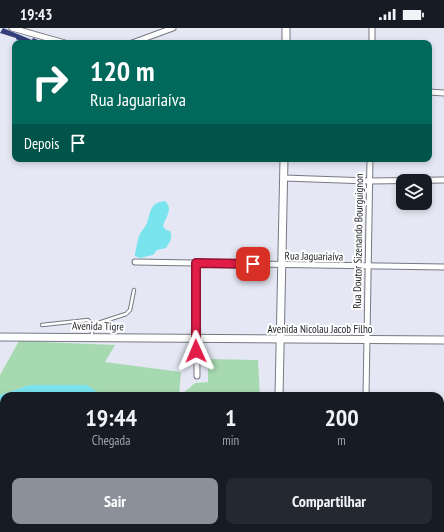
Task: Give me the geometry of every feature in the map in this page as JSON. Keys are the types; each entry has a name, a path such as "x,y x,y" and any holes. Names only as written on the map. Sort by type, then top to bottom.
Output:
{"street":[{"path":"12,28 54,40"},
{"path":"140,40 173,28"},
{"path":"286,28 286,40"},
{"path":"372,28 372,40"},
{"path":"432,92 444,93"},
{"path":"279,392 284,162"},
{"name":"Rua Doutor Sizenando Bourguignon","path":"366,392 370,162"},
{"path":"284,178 369,181 444,180"},
{"name":"Rua Jaguariaíva","path":"136,262 367,267 444,267"},
{"path":"196,263 197,376"},
{"name":"Avenida Tigre","path":"0,337 196,338"},
{"name":"Avenida Nicolau Jacob Filho","path":"196,338 444,340"},
{"path":"333,532 340,532"}],"lane":[{"path":"92,325 126,314 130,310 134,290"},
{"path":"42,325 88,320 92,325 92,337"}],"green space":[{"path":"19,341 115,345 105,362 181,372 179,392 88,392 63,385 30,385 9,392 0,392 0,375"},
{"path":"208,359 258,360 260,392 185,392 195,383 208,382"}],"water":[{"path":"165,201 168,204 169,210 163,226 166,230 170,231 170,242 166,248 157,250 153,255 140,258 135,256 139,236 147,223 153,206"},
{"path":"30,385 87,385 97,392 9,392"}],"building":[{"path":"3,28 32,40 18,40 16,38 0,33"}],"route":[{"path":"196,351 196,263 253,264"}]}
